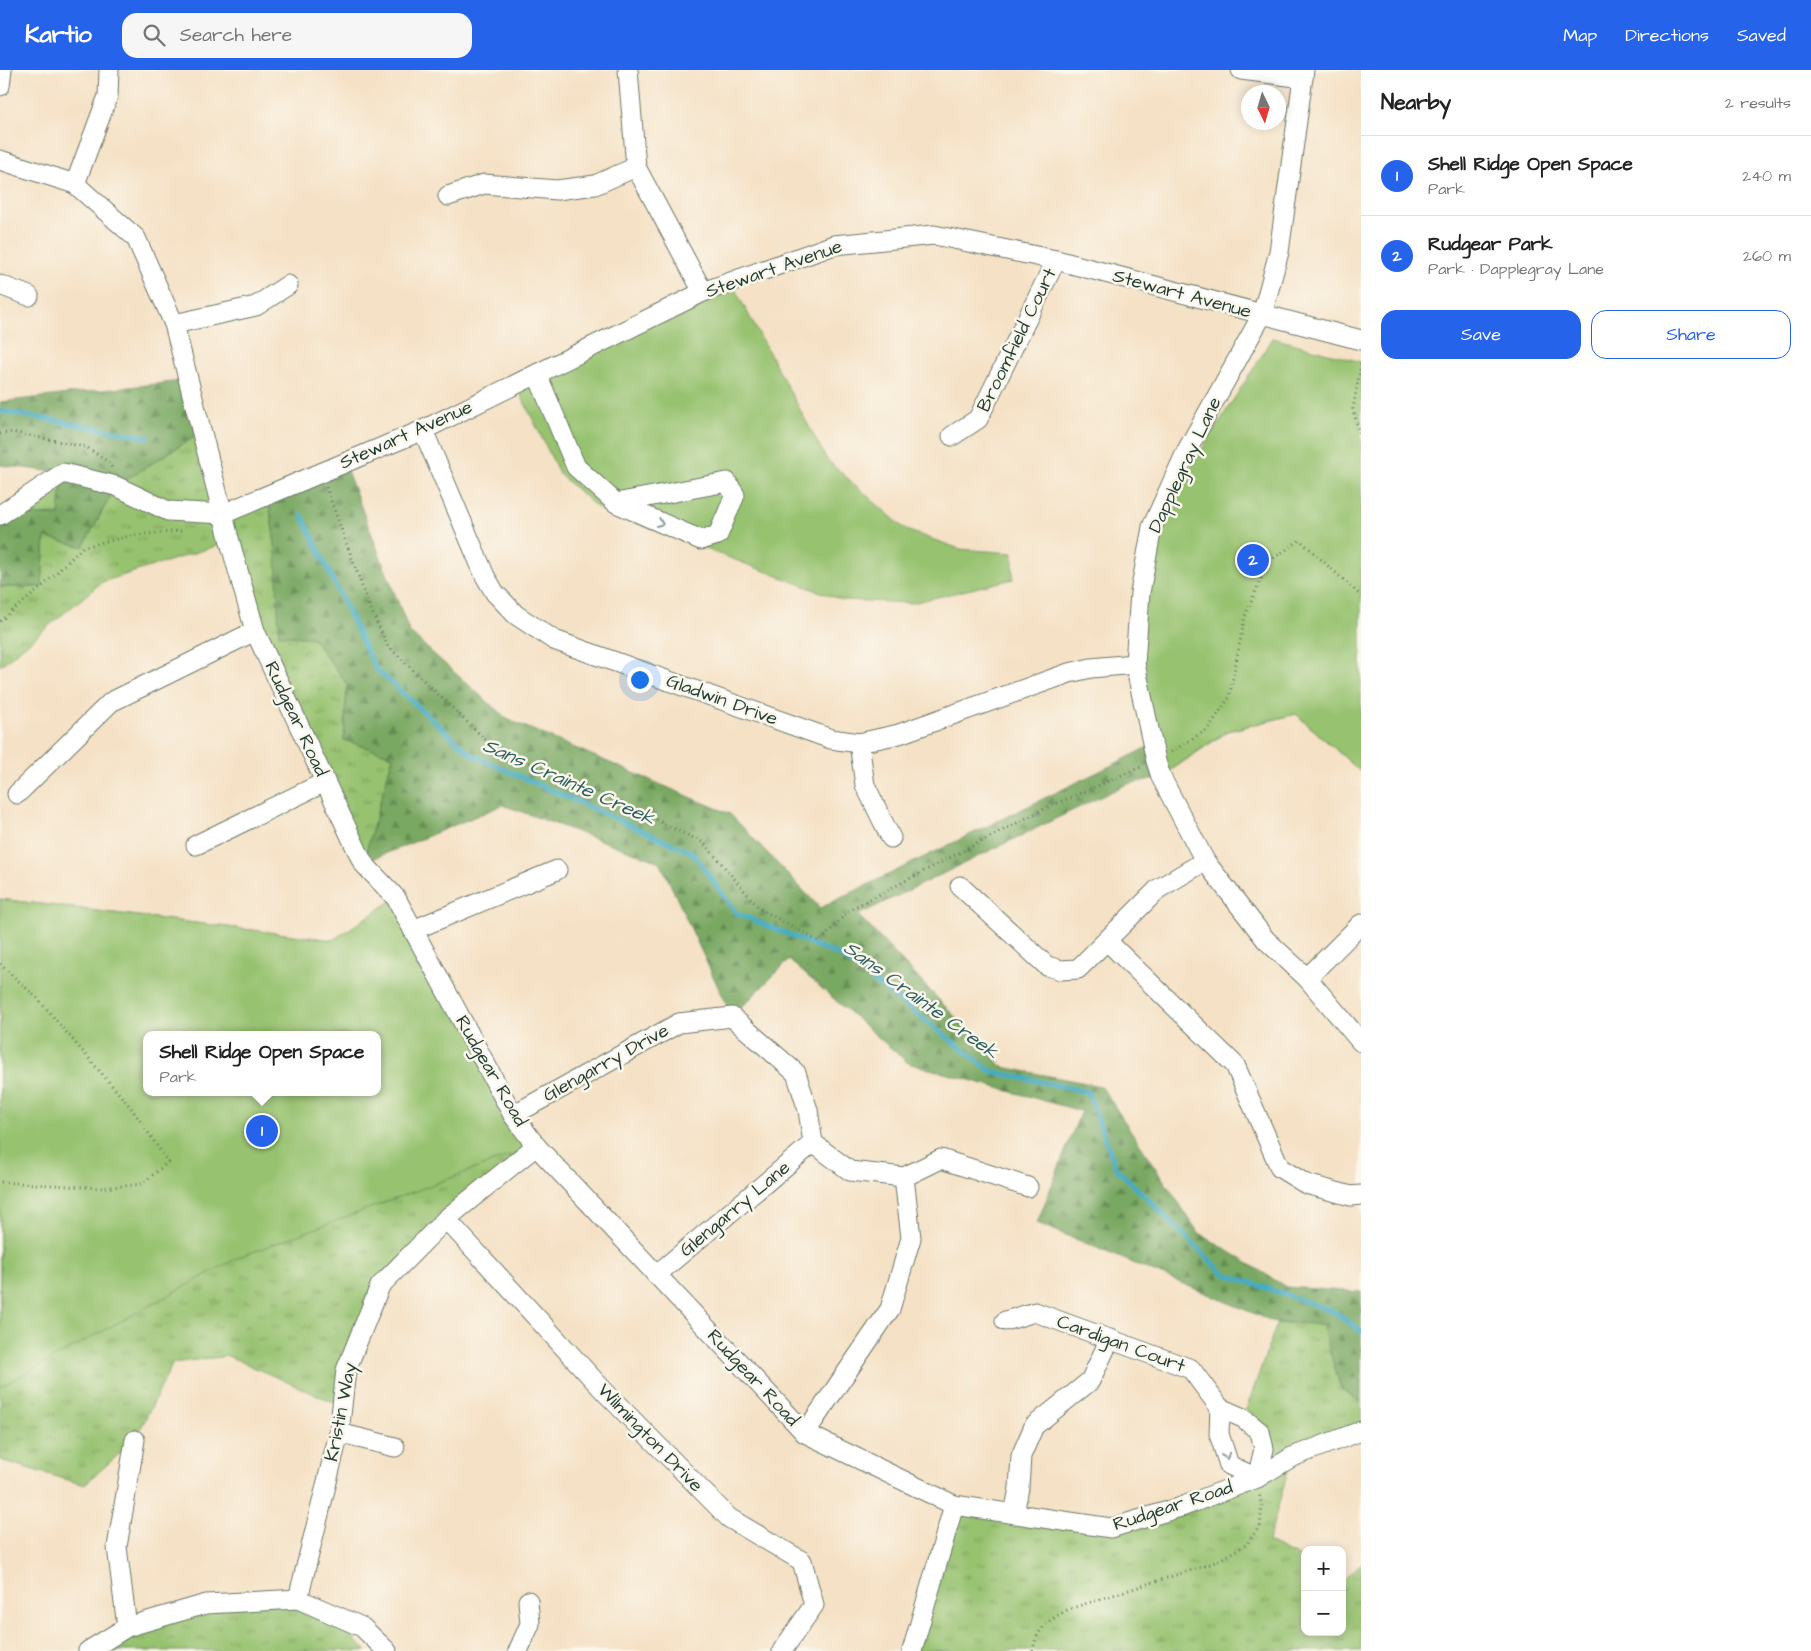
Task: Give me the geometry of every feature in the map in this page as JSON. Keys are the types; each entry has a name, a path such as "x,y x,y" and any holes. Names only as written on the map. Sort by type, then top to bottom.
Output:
{"street":[{"path":"0,86 2,70"},
{"path":"75,184 108,96 109,70"},
{"path":"628,70 636,167 703,292"},
{"path":"1241,70 1303,74"},
{"name":"Dapplegray Lane","path":"1303,74 1279,252 1262,315 1187,450 1152,527 1140,593 1135,664 1161,777 1205,861 1266,940 1307,978 1361,1042"},
{"name":"Rudgear Road","path":"0,160 75,184 136,238 174,324 222,514 255,631 363,864 396,898 513,1115 536,1146 805,1434 954,1505 1111,1528 1181,1507 1257,1478 1292,1457 1361,1431"},
{"path":"448,196 484,184 557,190 595,185 636,167"},
{"name":"Stewart Avenue","path":"222,514 423,430 703,292 834,245 934,234 1056,260 1361,340"},
{"name":"Broomfield Court","path":"952,436 978,419 1056,260"},
{"path":"0,285 29,296"},
{"path":"174,324 256,306 288,285"},
{"path":"537,374 576,467 616,504 701,540 718,535 735,495 727,482 616,504"},
{"name":"Gladwin Drive","path":"423,430 485,576 506,606 535,629 554,640 831,739 859,743 899,734 1069,674 1091,668 1135,664"},
{"path":"0,515 63,473 116,486 168,511 222,514"},
{"path":"17,794 112,702 255,631"},
{"path":"859,743 865,785 891,838"},
{"path":"196,845 325,782"},
{"path":"960,886 1047,966 1061,970 1078,969 1108,942 1158,889 1205,861"},
{"path":"413,930 557,870"},
{"path":"1307,978 1361,924"},
{"path":"1108,942 1235,1065 1280,1168 1306,1184 1351,1196 1361,1195"},
{"name":"Glengarry Drive","path":"513,1115 679,1023 732,1017 796,1073 808,1110 813,1143"},
{"path":"813,1143 850,1171 904,1177 941,1159 1028,1187"},
{"name":"Glengarry Lane","path":"656,1275 813,1143"},
{"name":"Kristin Way","path":"298,1599 339,1433 346,1370 380,1286 446,1219 536,1146"},
{"path":"805,1434 890,1309 911,1238 904,1177"},
{"name":"Wilmington Drive","path":"446,1219 605,1392 729,1518 802,1561 814,1605 782,1651"},
{"name":"Cardigan Court","path":"1005,1320 1035,1312 1191,1369 1220,1408 1243,1418 1260,1432 1264,1449 1257,1478"},
{"path":"1014,1514 1019,1488 1021,1456 1034,1426 1090,1381 1110,1339"},
{"path":"1220,1408 1219,1434 1229,1464 1257,1478"},
{"path":"339,1433 395,1447"},
{"path":"127,1627 117,1547 135,1440"},
{"path":"912,1651 954,1505"},
{"path":"88,1651 127,1627 206,1604 298,1599 362,1627 387,1651"},
{"path":"518,1651 530,1624 528,1601"}],"path":[{"path":"1361,364 1353,410 1361,439"},
{"path":"0,434 12,432 86,447 110,463 116,486"},
{"path":"0,621 42,587 83,546 134,535 187,530"},
{"path":"0,964 37,998 132,1110 168,1162 142,1184 102,1188 0,1182"},
{"path":"1033,1651 1035,1639 1048,1619 1069,1610 1212,1564 1246,1545 1260,1526 1262,1507 1257,1478"}],"green space":[{"path":"731,282 827,460 906,530 960,549 1013,553 1013,579 912,603 842,600 599,509 560,475 516,385"},
{"path":"1273,338 1361,362 1361,772 1296,714 1227,731 1161,777 1135,664 1152,527"},
{"path":"189,380 202,432 116,486 83,547 45,537 42,587 0,587 1,515 59,515 63,473 0,465 0,402"},
{"path":"202,432 223,514 268,495 276,551 313,638 347,684 344,740 393,756 363,863 255,631 229,542 102,582 0,666 0,587 42,587 45,536 116,486"},
{"path":"344,463 410,633 507,719 730,814 820,908 1153,745 1245,616 1361,772 1296,714 1228,731 1161,777 1127,784 858,915 1003,1067 1101,1086 1198,1232 1286,1287 1361,1292 1361,1402 1341,1389 1322,1324 1277,1323 1037,1223 1081,1111 908,1063 789,960 732,1017 660,862 503,805 363,863 393,756 344,740 347,684 313,638 279,635 276,551 268,495"},
{"path":"63,473 59,515 1,515"},
{"path":"396,898 536,1146 380,1286 342,1406 228,1356 173,1363 135,1440 84,1485 0,1460 0,899 333,940"},
{"path":"396,898 536,1146 239,1257 0,1387 0,899 333,940"},
{"path":"1277,1323 1322,1324 1341,1389 1361,1402 1361,1431 1292,1457 1268,1542 1301,1558 1301,1636 1346,1636 1346,1578 1361,1563 1361,1651 912,1651 954,1505 1111,1528 1257,1478 1264,1449 1243,1418"},
{"path":"298,1599 362,1627 355,1641 367,1651 88,1651 206,1604"}],"waterway":[{"name":"Sans Crainte Creek","path":"0,411 148,437"},
{"name":"Sans Crainte Creek","path":"302,515 375,668 472,755 693,853 736,913 841,956 991,1071 1088,1092 1116,1168 1223,1273 1333,1311 1361,1331"}],"place":[{"name":"Rudgear Park","path":"1253,560"},
{"name":"Shell Ridge Open Space","path":"262,1131"}]}
